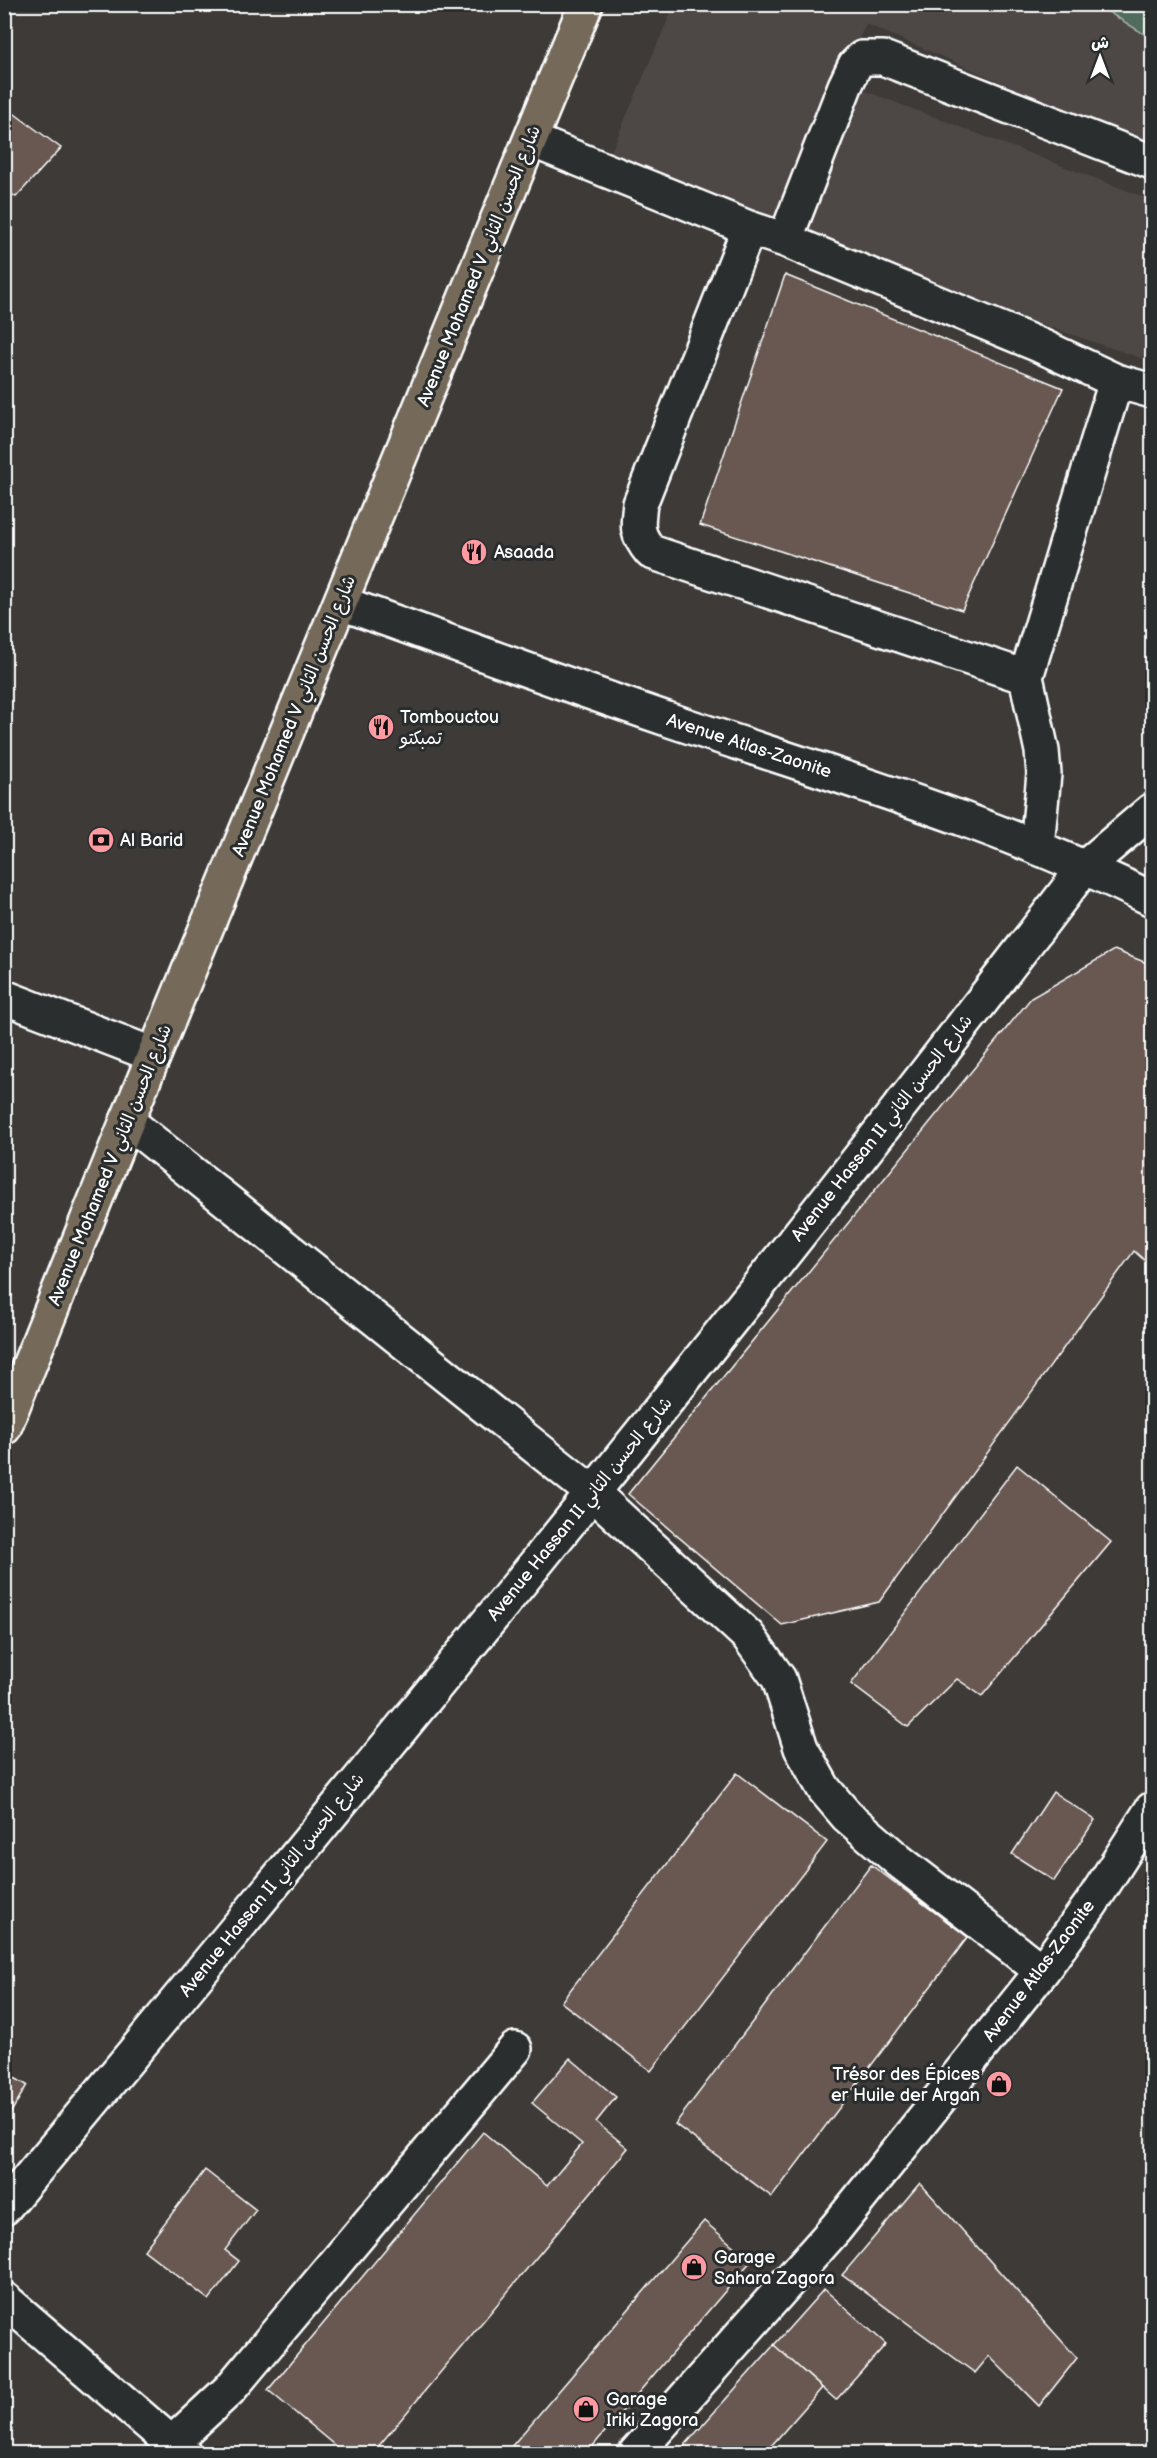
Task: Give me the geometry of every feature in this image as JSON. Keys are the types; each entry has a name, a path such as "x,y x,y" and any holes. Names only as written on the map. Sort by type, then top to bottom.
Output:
{"main road":[{"name":"Avenue Mohamed V شارع الحسن الثاني","path":"4,1428 127,1120 586,4"}],"street":[{"path":"785,240 845,86 855,65 862,58 882,58 1152,162"},
{"path":"531,140 749,228 785,240 1039,345 1116,381 1152,391"},
{"path":"749,228 640,504 639,538 651,552 1026,677"},
{"path":"1037,846 1044,774 1042,751 1026,677 1116,381"},
{"name":"Avenue Atlas-Zaonite","path":"341,603 672,721 878,789 1037,846 1152,899"},
{"name":"Avenue Hassan II شارع الحسن الثاني","path":"4,2208 228,1940 594,1494 717,1340 1083,868 1152,810"},
{"path":"4,997 154,1055"},
{"path":"127,1120 594,1494 748,1636 767,1660 778,1679 801,1748 824,1789 847,1816 908,1868 1042,1971"},
{"name":"Avenue Atlas-Zaonite","path":"635,2454 836,2228 1042,1971 1098,1894 1152,1809"},
{"path":"4,2299 178,2448 515,2049"}],"shaded area":[{"path":"674,5 1098,5 1152,39 1152,147 866,24 771,221 611,152"},
{"path":"863,90 1152,200 1152,362 803,243"}],"green space":[{"path":"1098,5 1152,5 1152,39 1100,7"}],"building":[{"path":"4,106 61,148 16,197 4,189"},
{"path":"785,275 1063,388 962,610 700,525"},
{"path":"1114,950 1152,965 1152,1267 1134,1251 879,1602 782,1625 628,1494 1031,998"},
{"path":"1017,1465 1111,1542 982,1696 957,1679 908,1727 851,1684"},
{"path":"737,1773 827,1842 651,2071 561,2002"},
{"path":"1053,1792 1095,1820 1054,1881 1012,1854"},
{"path":"871,1865 968,1937 772,2197 675,2124"},
{"path":"570,2058 616,2097 596,2122 628,2148 372,2454 345,2454 268,2390 483,2132 547,2186 582,2144 532,2103"},
{"path":"4,2072 27,2085 10,2114 4,2111"},
{"path":"205,2170 256,2210 225,2250 239,2261 209,2300 144,2250"},
{"path":"920,2183 1077,2358 1039,2406 989,2356 975,2373 842,2275"},
{"path":"704,2221 751,2261 586,2454 505,2454"},
{"path":"824,2289 886,2344 836,2400 774,2345"},
{"path":"774,2345 822,2388 764,2454 677,2454"}],"place":[{"name":"Asaada","path":"474,552"},
{"name":"Tombouctou تمبكتو","path":"381,727"},
{"name":"Al Barid","path":"101,840"},
{"name":"Trésor des Épices er Huile der Argan","path":"999,2084"},
{"name":"Garage Sahara Zagora","path":"694,2267"},
{"name":"Garage Iriki Zagora","path":"586,2409"}]}
